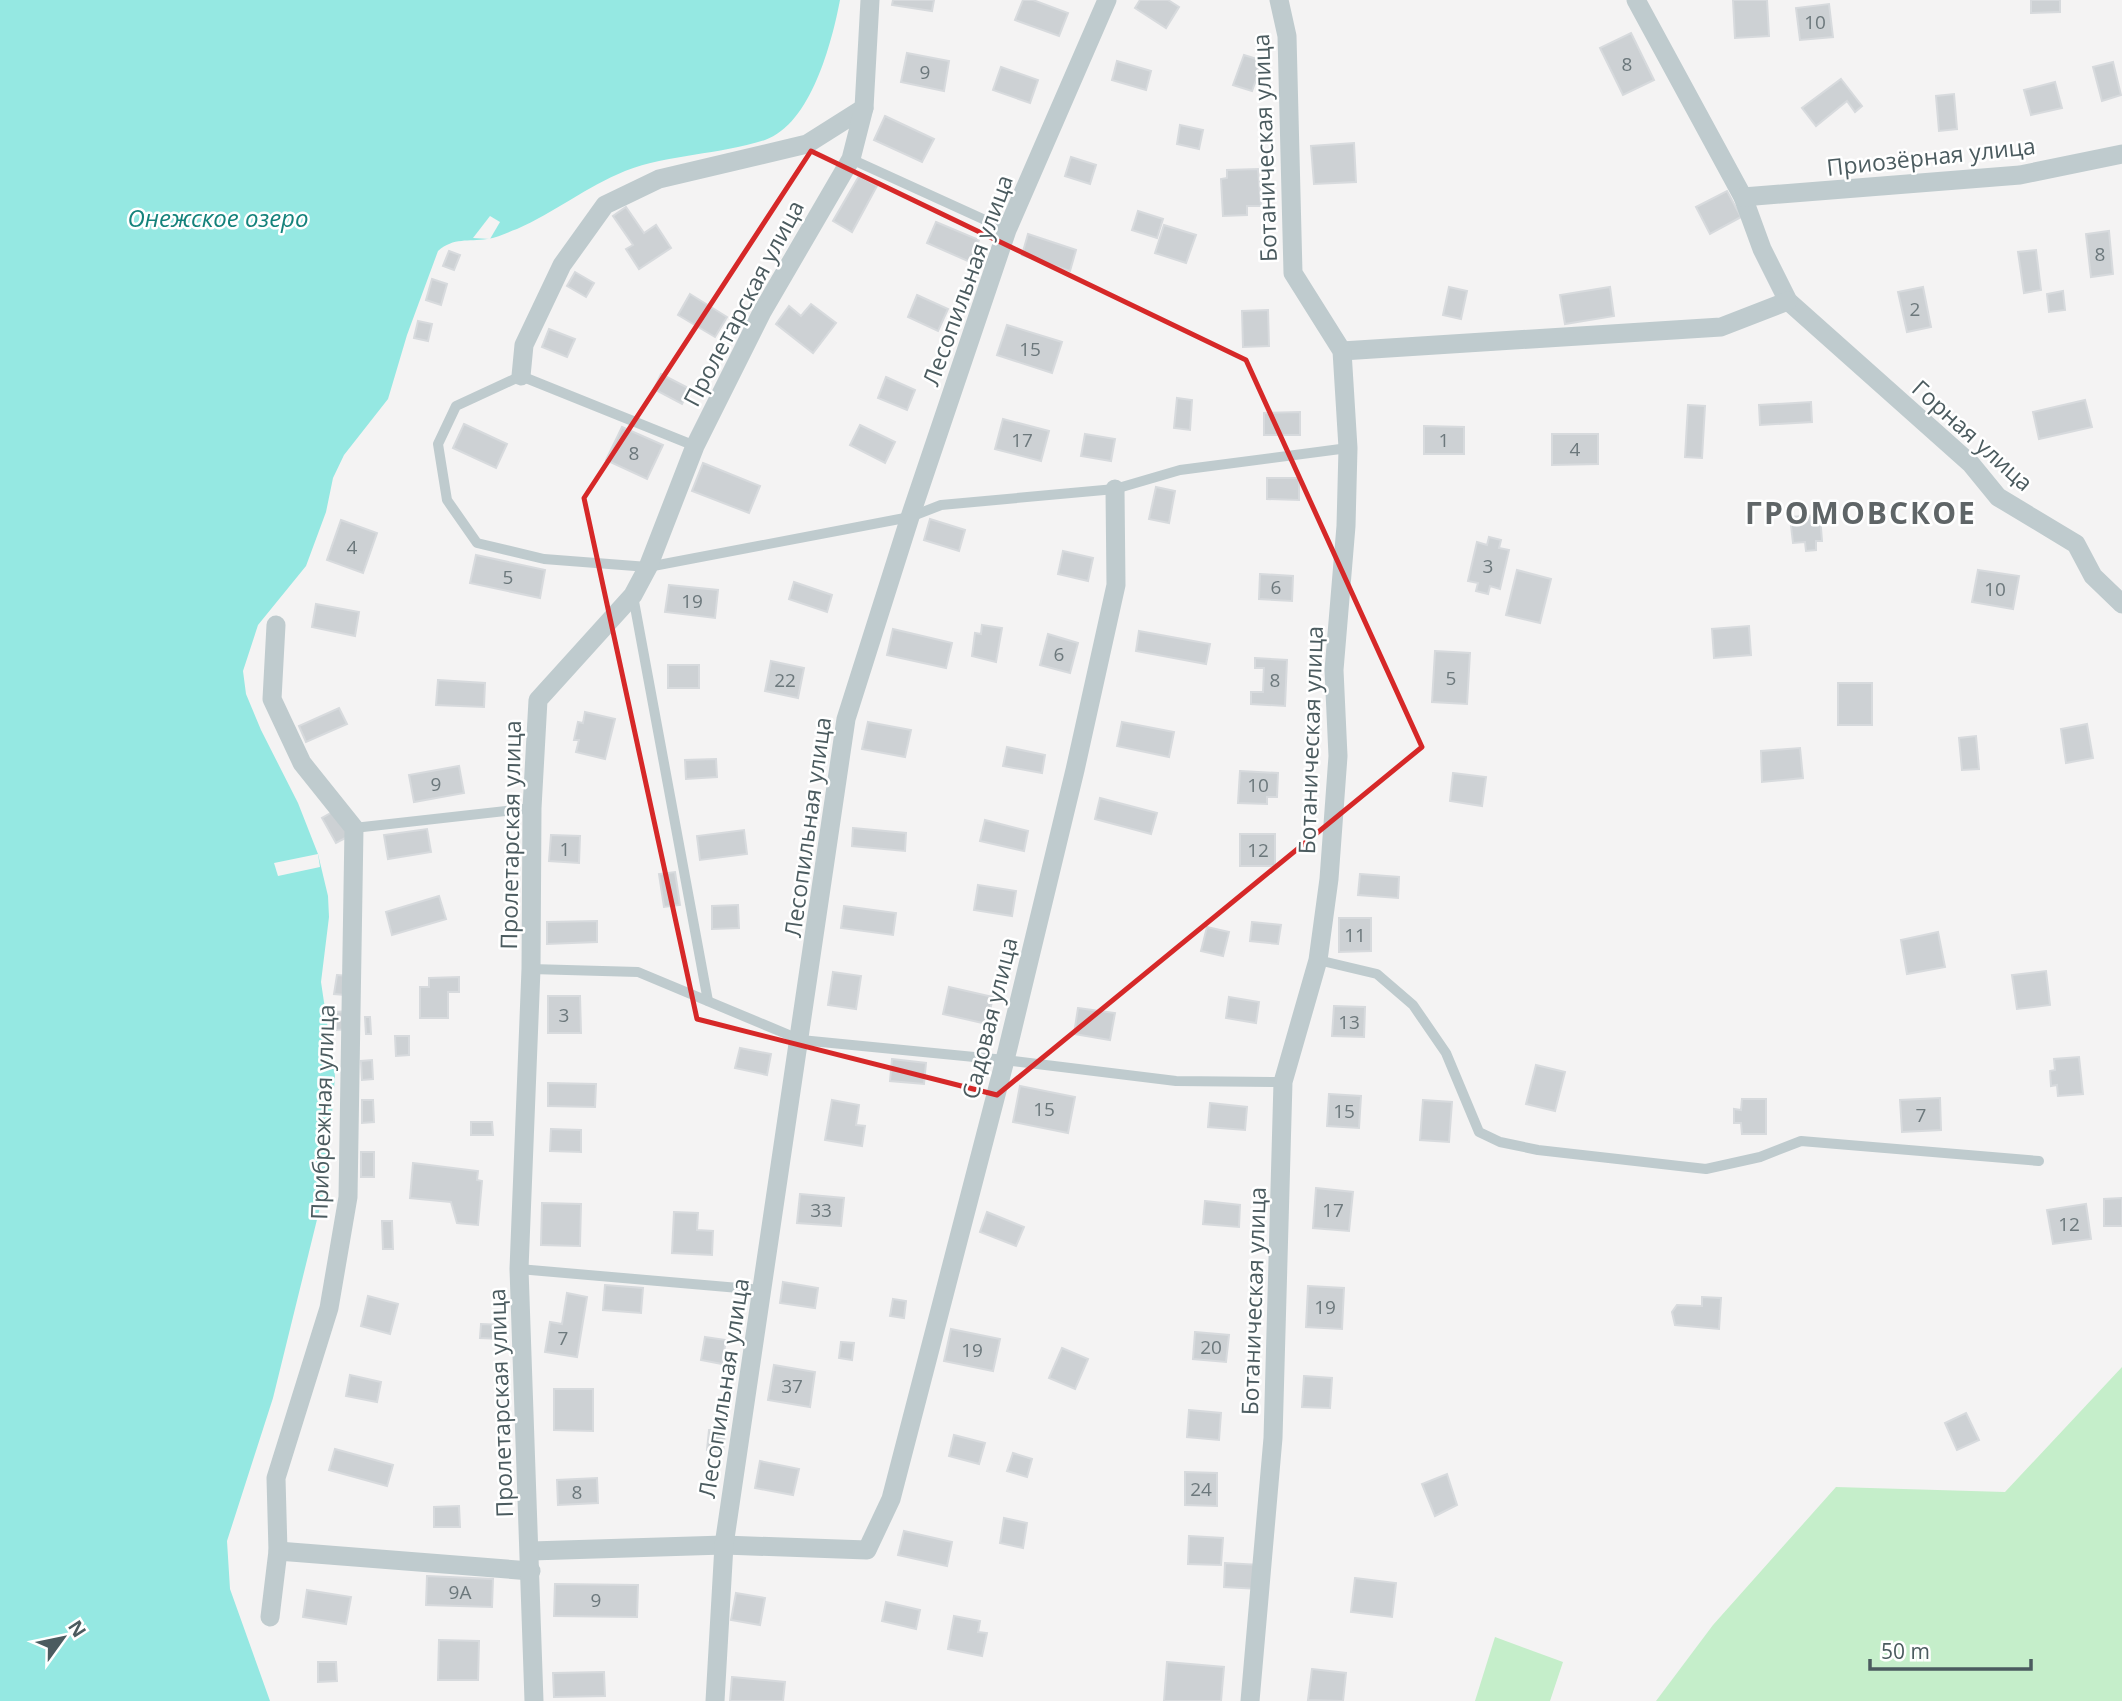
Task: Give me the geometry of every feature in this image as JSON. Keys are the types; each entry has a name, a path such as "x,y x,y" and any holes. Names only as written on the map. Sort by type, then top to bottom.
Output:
{"street":[{"name":"Пролетарская улица","path":"534,1701 519,1269 531,969 532,808 537,700 633,595 648,567 695,446 762,312 850,159 864,108 870,0"},
{"name":"Лесопильная улица","path":"715,1701 723,1545 801,1040 846,719 910,517 1007,230 1107,0"},
{"name":"Ботаническая улица","path":"1250,1701 1273,1438 1283,1082 1318,960 1329,879 1338,756 1334,670 1346,526 1348,448 1342,351 1293,273 1287,36 1279,0"},
{"name":"Горная улица","path":"1636,0 1743,197 1762,249 1788,301 1970,464 1998,497 2076,544 2093,576 2122,604"},
{"path":"521,376 524,345 562,265 605,205 659,179 807,144 864,108"},
{"name":"Приозёрная улица","path":"1743,197 2020,175 2122,154"},
{"path":"1342,351 1721,327 1788,301"},
{"name":"Садовая улица","path":"723,1545 867,1550 891,1499 1005,1059 1075,770 1116,585 1115,489"},
{"path":"276,625 272,699 302,763 354,828"},
{"name":"Прибрежная улица","path":"270,1617 278,1550 276,1478 329,1307 348,1197 354,828"},
{"path":"278,1550 531,1561 723,1545"}],"lane":[{"path":"850,159 1007,230"},
{"path":"695,446 521,376 456,406 438,444 447,500 477,543 544,559 648,567 910,517 941,505 1115,489 1181,470 1348,448"},
{"path":"633,595 708,1001"},
{"path":"354,828 532,808"},
{"path":"1318,960 1377,974 1413,1005 1446,1052 1479,1132 1500,1142 1538,1150 1706,1169 1760,1157 1801,1141 2039,1161"},
{"path":"531,969 638,972 801,1040 1005,1059 1176,1081 1283,1082"},
{"path":"519,1269 762,1290"}],"highlighted area":[{"path":"811,151 1246,360 1422,747 997,1095 697,1019 584,498"}],"green space":[{"path":"2122,1367 2122,1701 1656,1701 1713,1625 1836,1487 2005,1492"},
{"path":"1495,1637 1563,1662 1550,1701 1475,1701"}],"water":[{"name":"Онежское озеро","path":"0,0 840,0 817,80 795,117 781,131 748,145 642,165 597,184 517,229 491,238 456,242 438,251 407,335 388,399 344,455 333,478 326,512 306,566 258,625 243,671 246,694 298,803 318,854 328,896 329,917 321,982 335,1076 327,1179 273,1398 227,1541 230,1589 270,1701 0,1701"}],"pier":[{"path":"490,216 500,222 490,239 473,238"},
{"path":"318,854 320,867 278,876 274,863"}],"building":[{"path":"893,0 934,0 932,11 892,5"},
{"path":"1023,0 1033,0 1068,13 1059,36 1015,20"},
{"path":"1140,0 1168,0 1179,7 1166,28 1135,8"},
{"path":"1733,0 1767,0 1769,36 1735,38"},
{"path":"2031,0 2060,0 2060,12 2031,13"},
{"path":"1829,4 1833,37 1800,40 1796,8"},
{"path":"1631,33 1654,80 1623,95 1600,48"},
{"path":"907,53 949,61 944,91 901,82"},
{"path":"1244,55 1263,61 1252,91 1233,85"},
{"path":"1117,61 1151,71 1146,90 1112,80"},
{"path":"2113,62 2121,95 2102,101 2093,67"},
{"path":"1001,67 1038,80 1030,103 993,90"},
{"path":"1841,79 1862,106 1855,112 1847,101 1816,126 1802,108"},
{"path":"2055,82 2062,108 2031,115 2024,90"},
{"path":"1954,94 1957,129 1939,131 1936,96"},
{"path":"885,116 934,139 922,162 874,140"},
{"path":"1180,125 1203,130 1199,149 1177,144"},
{"path":"1354,143 1356,182 1314,184 1311,146"},
{"path":"1071,157 1096,165 1090,184 1065,176"},
{"path":"1258,169 1261,206 1247,206 1247,215 1223,216 1221,179 1227,178 1227,170"},
{"path":"859,176 877,186 852,232 833,221"},
{"path":"1727,191 1741,217 1710,234 1696,207"},
{"path":"626,207 644,233 656,225 671,248 639,269 626,249 633,245 613,216"},
{"path":"1138,211 1163,219 1157,238 1132,230"},
{"path":"936,222 979,240 970,262 927,243"},
{"path":"1164,225 1196,235 1186,263 1155,253"},
{"path":"2109,231 2113,274 2091,277 2086,234"},
{"path":"1028,234 1076,250 1070,271 1022,255"},
{"path":"2036,250 2041,290 2024,293 2018,252"},
{"path":"449,251 460,255 454,270 443,266"},
{"path":"575,272 594,283 586,297 567,286"},
{"path":"432,279 447,284 441,305 426,300"},
{"path":"1449,287 1467,291 1461,319 1443,315"},
{"path":"1610,287 1614,316 1565,324 1560,295"},
{"path":"1923,287 1931,327 1907,332 1898,292"},
{"path":"2063,291 2065,310 2049,312 2047,294"},
{"path":"690,294 727,317 715,337 678,315"},
{"path":"917,295 948,309 938,331 908,317"},
{"path":"811,304 836,323 813,353 776,324 789,306 801,316"},
{"path":"1268,310 1269,346 1243,347 1242,311"},
{"path":"418,321 432,324 428,341 414,338"},
{"path":"1007,325 1062,342 1052,373 997,355"},
{"path":"549,329 575,339 567,357 542,347"},
{"path":"661,374 690,389 682,404 654,389"},
{"path":"886,377 915,390 907,410 878,398"},
{"path":"1177,398 1192,400 1190,430 1174,428"},
{"path":"2085,400 2092,427 2039,439 2033,412"},
{"path":"1811,402 1812,422 1760,425 1759,405"},
{"path":"1688,405 1705,406 1702,458 1685,457"},
{"path":"1300,412 1300,435 1264,435 1264,413"},
{"path":"1003,419 1049,431 1041,461 995,449"},
{"path":"464,424 507,444 496,468 453,448"},
{"path":"860,425 895,442 885,463 850,445"},
{"path":"1424,426 1464,427 1464,454 1424,454"},
{"path":"622,427 663,445 647,479 606,460"},
{"path":"1085,434 1115,439 1111,461 1081,456"},
{"path":"1552,434 1598,434 1598,464 1552,465"},
{"path":"703,463 760,486 749,513 692,491"},
{"path":"1267,478 1299,478 1299,500 1267,499"},
{"path":"1156,487 1175,491 1169,523 1149,519"},
{"path":"1820,515 1822,541 1816,541 1816,550 1806,551 1805,542 1793,543 1790,517"},
{"path":"930,519 965,530 959,551 924,540"},
{"path":"341,520 377,533 363,573 327,560"},
{"path":"1489,537 1501,540 1499,548 1509,550 1500,589 1490,586 1488,594 1476,591 1478,583 1468,581 1477,542 1487,545"},
{"path":"1063,551 1093,558 1088,581 1058,574"},
{"path":"476,555 545,570 540,598 470,583"},
{"path":"1517,570 1551,579 1540,623 1506,615"},
{"path":"1978,570 2019,576 2013,609 1972,602"},
{"path":"1260,574 1293,576 1292,601 1259,599"},
{"path":"794,582 832,595 827,612 789,599"},
{"path":"669,585 718,590 715,618 665,612"},
{"path":"316,604 359,612 355,636 312,627"},
{"path":"982,625 1002,628 996,662 972,656 975,633 981,634"},
{"path":"1749,626 1751,655 1714,658 1712,629"},
{"path":"893,629 952,643 946,668 887,655"},
{"path":"1139,631 1210,644 1206,664 1136,651"},
{"path":"1048,634 1078,643 1070,673 1040,665"},
{"path":"1435,651 1470,653 1467,704 1432,702"},
{"path":"1255,658 1287,660 1285,706 1251,704 1251,692 1263,692 1264,668 1255,668"},
{"path":"771,661 804,668 798,698 765,691"},
{"path":"668,665 699,665 699,688 668,688"},
{"path":"438,680 485,683 484,707 436,705"},
{"path":"1838,683 1872,683 1872,725 1838,725"},
{"path":"339,708 347,724 306,742 299,726"},
{"path":"585,712 615,719 605,759 576,752 579,740 574,740 578,722 583,723"},
{"path":"868,722 911,730 905,757 862,749"},
{"path":"1122,722 1174,732 1169,757 1117,746"},
{"path":"2087,724 2093,758 2066,763 2061,729"},
{"path":"1976,736 1979,769 1962,770 1959,738"},
{"path":"1007,747 1045,755 1042,773 1003,766"},
{"path":"1800,748 1803,778 1762,782 1761,751"},
{"path":"716,759 717,777 686,779 685,760"},
{"path":"459,766 464,793 414,802 409,775"},
{"path":"1240,771 1278,773 1277,797 1267,797 1267,804 1238,803"},
{"path":"1453,773 1486,777 1482,806 1450,801"},
{"path":"1100,798 1157,813 1151,834 1095,819"},
{"path":"336,810 351,835 336,843 322,818"},
{"path":"985,820 1028,831 1024,851 980,841"},
{"path":"853,828 906,833 905,851 852,846"},
{"path":"427,829 431,852 388,859 384,835"},
{"path":"744,830 747,854 700,860 697,836"},
{"path":"1240,834 1275,834 1275,866 1240,866"},
{"path":"551,835 580,836 579,863 549,861"},
{"path":"675,872 680,905 664,907 659,874"},
{"path":"1360,874 1399,877 1398,898 1358,895"},
{"path":"978,885 1016,891 1012,916 974,910"},
{"path":"439,896 446,919 392,935 386,912"},
{"path":"738,905 739,928 712,929 712,906"},
{"path":"844,906 896,913 893,935 841,928"},
{"path":"1339,918 1371,918 1371,951 1339,952"},
{"path":"597,921 597,942 547,944 547,922"},
{"path":"1252,922 1281,925 1278,944 1250,941"},
{"path":"1207,927 1229,932 1223,956 1201,951"},
{"path":"1938,932 1945,967 1907,974 1901,940"},
{"path":"2046,971 2050,1005 2017,1009 2012,975"},
{"path":"833,972 861,976 856,1009 828,1005"},
{"path":"337,975 348,976 345,995 334,994"},
{"path":"459,977 459,992 448,992 448,1018 420,1018 420,987 429,987 429,978"},
{"path":"949,987 993,997 987,1024 943,1014"},
{"path":"548,996 580,996 581,1033 548,1033"},
{"path":"1229,997 1259,1002 1256,1023 1226,1018"},
{"path":"1334,1006 1365,1007 1364,1037 1332,1036"},
{"path":"1078,1008 1115,1013 1110,1040 1074,1034"},
{"path":"349,1011 350,1029 336,1030 335,1012"},
{"path":"365,1017 370,1017 371,1034 366,1034"},
{"path":"395,1036 409,1036 409,1055 396,1056"},
{"path":"740,1048 771,1054 767,1075 735,1068"},
{"path":"2079,1057 2083,1094 2058,1096 2057,1085 2051,1086 2050,1071 2055,1070 2054,1059"},
{"path":"892,1059 926,1063 924,1084 890,1081"},
{"path":"372,1060 373,1079 362,1080 361,1061"},
{"path":"1536,1065 1565,1072 1555,1111 1526,1104"},
{"path":"548,1083 596,1084 595,1107 548,1106"},
{"path":"1020,1086 1075,1097 1068,1133 1013,1122"},
{"path":"1329,1094 1361,1096 1359,1128 1327,1126"},
{"path":"1940,1098 1941,1130 1902,1132 1900,1100"},
{"path":"1742,1099 1766,1099 1766,1134 1742,1134 1741,1123 1734,1123 1734,1109 1741,1110"},
{"path":"362,1100 373,1100 374,1122 362,1123"},
{"path":"832,1100 859,1105 856,1125 865,1126 862,1146 825,1140"},
{"path":"1423,1100 1452,1102 1449,1142 1420,1140"},
{"path":"1210,1103 1247,1107 1245,1130 1208,1127"},
{"path":"471,1122 492,1122 493,1135 471,1135"},
{"path":"551,1129 581,1130 581,1152 550,1151"},
{"path":"361,1152 374,1152 374,1177 361,1177"},
{"path":"413,1163 478,1171 477,1180 482,1181 478,1225 457,1223 451,1202 410,1198"},
{"path":"1316,1188 1353,1192 1349,1231 1313,1228"},
{"path":"800,1194 844,1198 841,1226 797,1223"},
{"path":"2122,1198 2122,1226 2104,1226 2104,1199"},
{"path":"1205,1201 1240,1205 1239,1227 1203,1224"},
{"path":"542,1203 581,1204 580,1246 541,1245"},
{"path":"2086,1204 2091,1239 2053,1244 2047,1210"},
{"path":"674,1212 698,1213 697,1230 713,1231 712,1255 672,1253"},
{"path":"987,1212 1024,1227 1016,1246 980,1232"},
{"path":"382,1221 392,1221 393,1249 383,1249"},
{"path":"783,1282 818,1288 815,1308 780,1303"},
{"path":"605,1285 643,1288 641,1313 603,1310"},
{"path":"1308,1286 1344,1288 1342,1329 1306,1327"},
{"path":"567,1293 587,1297 577,1357 545,1352 550,1322 562,1324"},
{"path":"368,1296 398,1304 390,1334 361,1326"},
{"path":"1702,1297 1721,1298 1719,1329 1675,1325 1672,1312 1677,1305 1702,1306"},
{"path":"893,1299 906,1301 904,1318 890,1316"},
{"path":"481,1324 503,1325 503,1339 480,1338"},
{"path":"951,1329 1000,1339 993,1371 944,1361"},
{"path":"1195,1332 1229,1335 1226,1362 1193,1359"},
{"path":"705,1337 726,1340 722,1364 701,1360"},
{"path":"841,1342 854,1343 852,1360 839,1358"},
{"path":"1062,1348 1088,1359 1075,1389 1049,1378"},
{"path":"774,1365 815,1372 810,1407 768,1400"},
{"path":"350,1375 381,1382 377,1402 346,1396"},
{"path":"1304,1376 1332,1378 1330,1408 1302,1407"},
{"path":"554,1389 593,1389 593,1431 554,1430"},
{"path":"1189,1410 1221,1413 1219,1440 1187,1437"},
{"path":"1966,1413 1979,1440 1957,1450 1945,1423"},
{"path":"709,1430 725,1432 723,1452 707,1450"},
{"path":"954,1435 985,1443 979,1464 949,1456"},
{"path":"335,1449 393,1465 387,1486 329,1470"},
{"path":"1013,1453 1032,1459 1027,1477 1007,1471"},
{"path":"760,1461 799,1469 793,1495 755,1488"},
{"path":"1185,1472 1217,1473 1217,1506 1185,1505"},
{"path":"1447,1474 1457,1505 1435,1516 1422,1484"},
{"path":"597,1478 598,1503 558,1505 557,1480"},
{"path":"459,1506 460,1527 434,1527 434,1507"},
{"path":"1004,1518 1027,1523 1023,1548 1000,1543"},
{"path":"904,1531 952,1542 947,1566 898,1555"},
{"path":"1189,1536 1223,1538 1221,1565 1188,1564"},
{"path":"1225,1563 1260,1565 1259,1589 1224,1587"},
{"path":"427,1576 493,1579 492,1607 426,1605"},
{"path":"1355,1578 1396,1583 1392,1617 1351,1612"},
{"path":"555,1584 638,1585 637,1617 554,1616"},
{"path":"307,1590 351,1597 346,1624 303,1617"},
{"path":"736,1593 765,1598 760,1625 731,1620"},
{"path":"886,1602 920,1610 916,1629 882,1621"},
{"path":"954,1616 980,1621 978,1632 987,1633 982,1656 948,1649"},
{"path":"439,1640 479,1641 478,1680 438,1680"},
{"path":"318,1662 336,1662 337,1681 318,1682"},
{"path":"1167,1662 1224,1667 1221,1701 1164,1701"},
{"path":"1312,1669 1346,1673 1343,1701 1308,1700"},
{"path":"604,1672 605,1696 554,1697 553,1673"},
{"path":"732,1677 785,1682 783,1701 730,1701"}],"district":[{"name":"ГРОМОВСКОЕ","path":"1861,512"}]}
